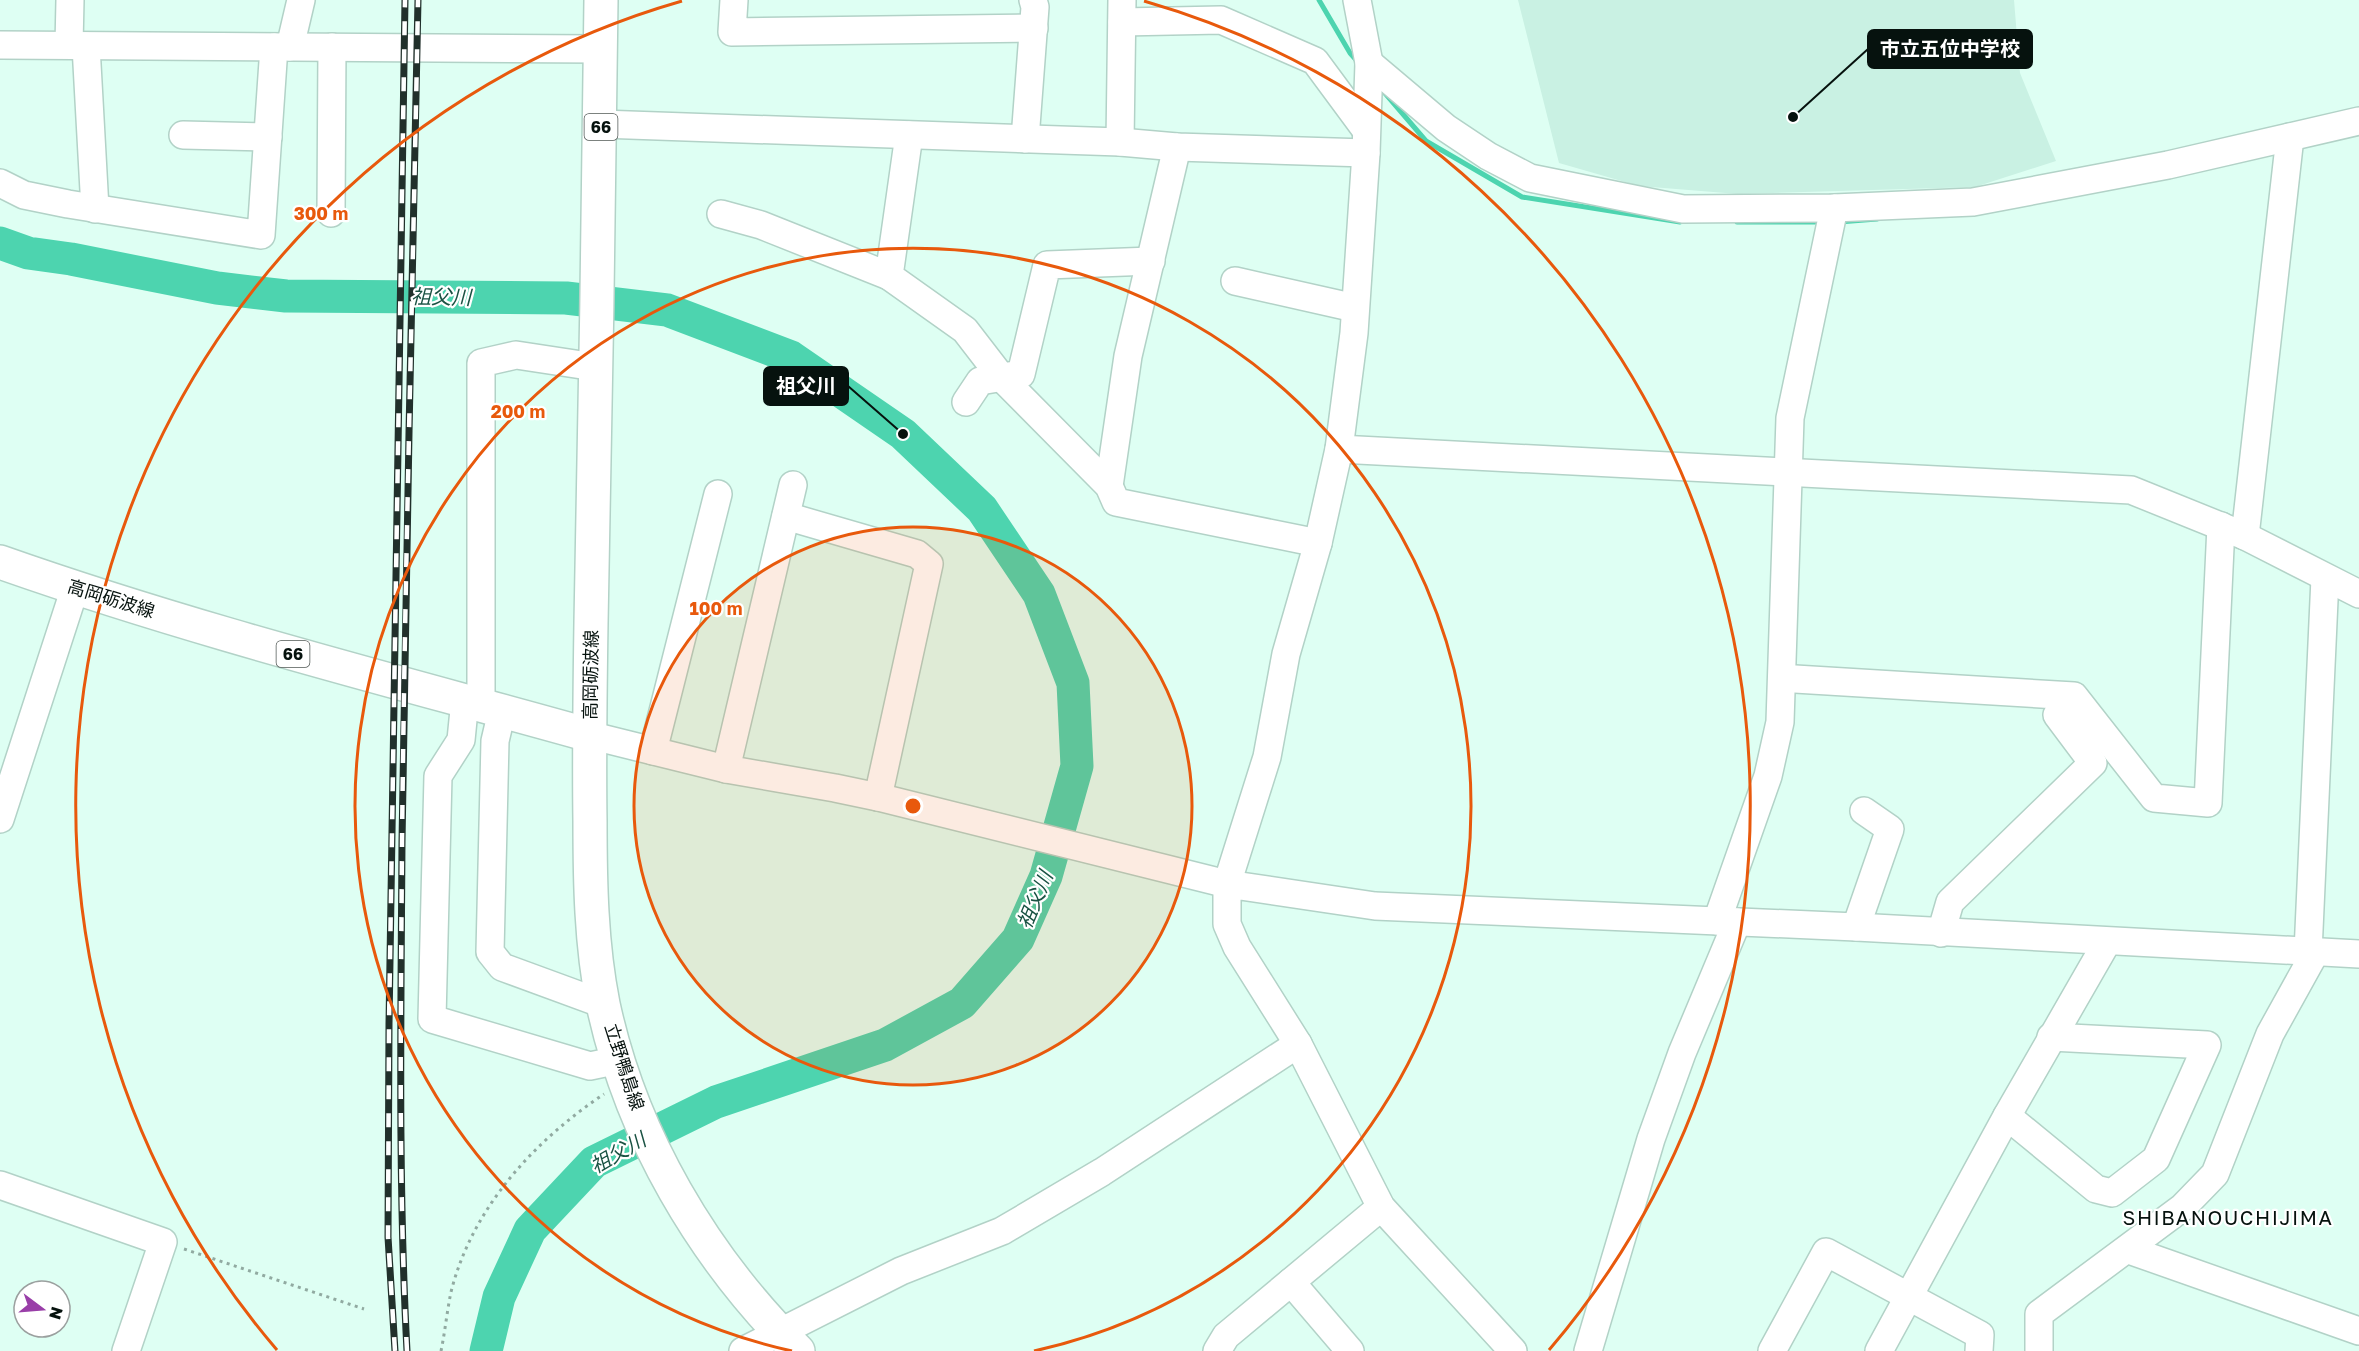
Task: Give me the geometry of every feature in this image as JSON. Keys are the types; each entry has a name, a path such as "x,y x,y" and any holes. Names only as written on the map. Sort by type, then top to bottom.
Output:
{"main road":[{"name":"高岡砺波線","path":"0,562 75,588 300,656 589,735 601,124 601,0"},
{"name":"立野鴨島線","path":"589,735 590,885 603,1004 624,1076 663,1167 699,1231 743,1291 788,1342"}],"street":[{"path":"70,0 78,46 95,209"},
{"path":"0,183 24,195 261,236 268,137 282,47 301,0"},
{"path":"734,0 732,32 1034,28"},
{"path":"1025,139 1034,28 1033,0"},
{"path":"1357,0 1369,63 1366,141 1355,308 1339,449 1318,543 1286,654 1267,758 1227,884 1227,924 1237,947 1298,1044 1381,1207 1513,1351"},
{"path":"1120,142 1122,11 1223,10 1315,61 1366,141"},
{"path":"0,45 600,49"},
{"path":"331,213 332,47"},
{"path":"1369,63 1446,128 1488,156 1530,178 1683,208 1834,208 1973,202 2168,165 2359,121"},
{"path":"601,124 1120,142 1177,147 1366,141"},
{"path":"183,135 268,137"},
{"path":"888,276 909,135"},
{"path":"1795,679 2074,696 2154,798 2208,803 2233,531 2290,137"},
{"path":"1109,486 1128,356 1177,147"},
{"path":"1588,1351 1651,1139 1727,921 1768,776 1780,722 1790,418 1834,208"},
{"path":"721,214 761,225 888,276 965,330 1002,378 1109,486 1116,501 1318,543"},
{"path":"966,402 980,381 1021,375 1047,265 1150,261"},
{"path":"1235,281 1355,308"},
{"path":"596,353 516,356 481,363 483,705 495,741 490,952 502,967 603,1004"},
{"path":"1339,449 2131,490 2233,531 2359,594"},
{"path":"726,769 793,485"},
{"path":"653,752 718,494"},
{"path":"786,516 917,554 929,564 878,797"},
{"path":"2038,1351 2039,1314 2129,1250 2183,1207 2215,1174 2270,1034 2312,952 2325,578"},
{"path":"0,819 7,770 75,588"},
{"path":"483,705 438,776 432,1018 624,1076"},
{"path":"1941,933 1950,902 2093,763 2057,715"},
{"path":"589,735 726,769 878,797 1227,884 1375,906 1856,927 2359,954"},
{"path":"1856,927 1890,829 1864,811"},
{"path":"1878,1351 2007,1116 2107,942"},
{"path":"2007,1116 2096,1189 2112,1193 2156,1159 2207,1046 2052,1037"},
{"path":"743,1351 788,1342 901,1271 1002,1231 1102,1172 1298,1044"},
{"path":"0,1185 163,1242 126,1351"},
{"path":"1217,1351 1226,1336 1381,1207"},
{"path":"2129,1250 2359,1330"},
{"path":"1772,1351 1826,1252 1980,1335 1979,1351"},
{"path":"1291,1282 1350,1351"}],"path":[{"path":"441,1351 452,1291 473,1233 505,1182 533,1152 624,1076"},
{"path":"163,1242 364,1309"}],"shaded area":[{"path":"1518,0 2014,0 2020,73 2056,161 1975,187 1738,194 1639,186 1559,163"}],"waterway":[{"path":"1319,0 1350,53 1358,62"},
{"path":"1384,92 1426,141 1522,197 1680,222"},
{"path":"1839,222 1877,219"},
{"path":"1737,222 1824,222"},
{"name":"祖父川","path":"0,243 28,253 71,259 217,288 286,296 566,298 667,310 791,357 903,434 982,509 1039,594 1073,683 1077,766 1046,876 1018,939 962,1003 885,1045 716,1102 594,1162 530,1230 499,1297 486,1351"}],"railway":[{"path":"395,1351 388,1237 389,1024 405,0"},
{"path":"407,1351 401,1160 402,842 418,0"}],"place":[{"name":"市立五位中学校","path":"1793,117"},
{"name":"祖父川","path":"903,434"}],"district":[{"name":"SHIBANOUCHIJIMA","path":"2228,1218"}]}
